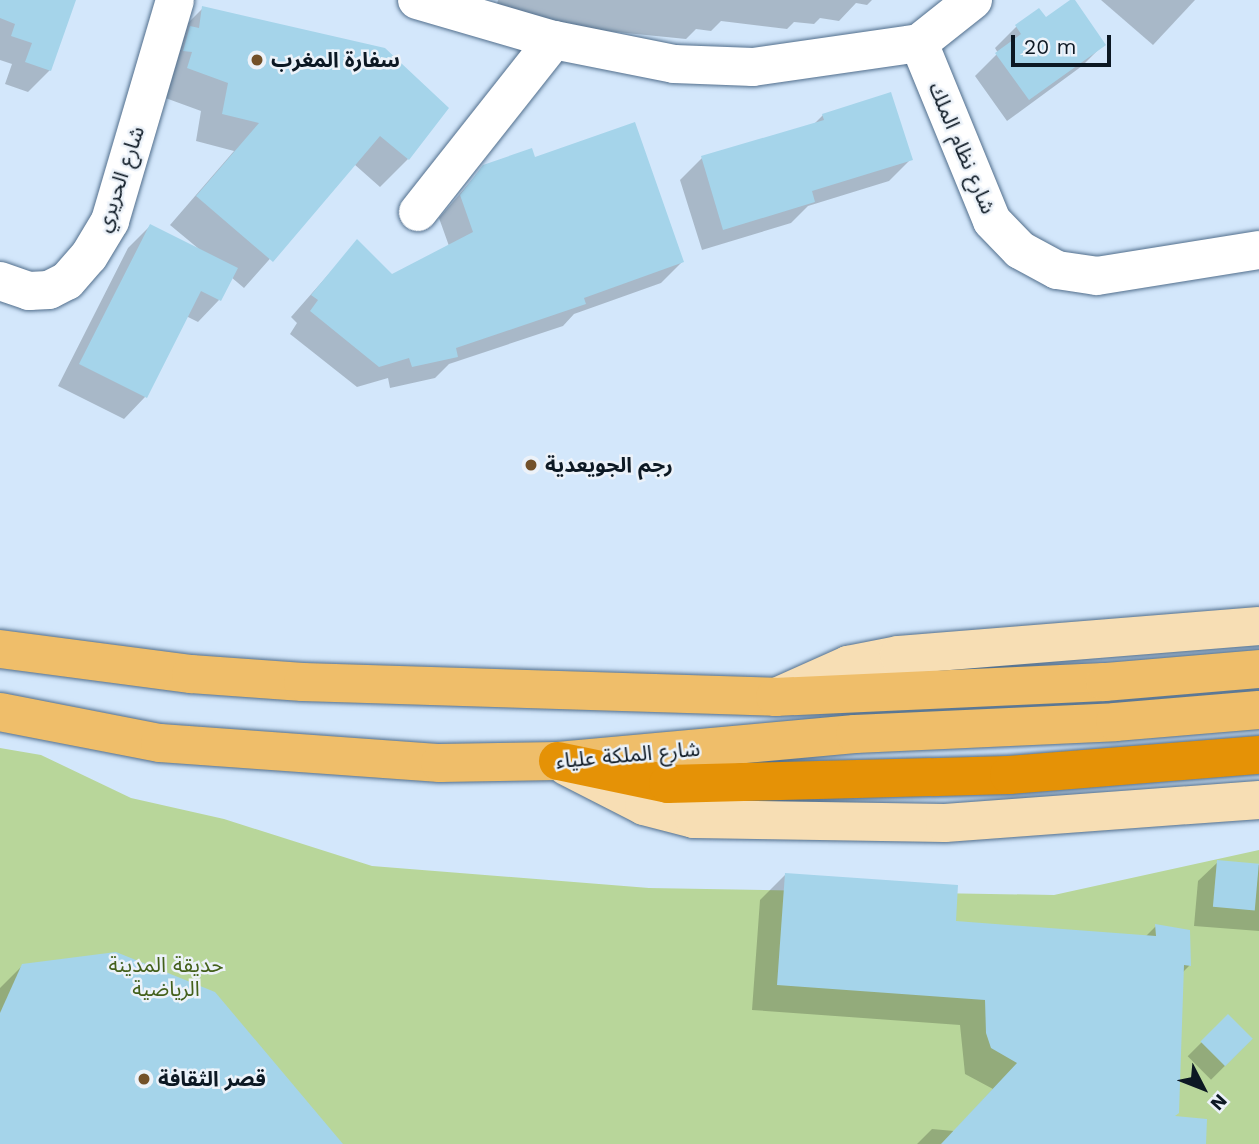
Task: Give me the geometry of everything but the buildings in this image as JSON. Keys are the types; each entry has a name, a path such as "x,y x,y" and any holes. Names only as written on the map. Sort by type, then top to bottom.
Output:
{"highway":[{"path":"558,761 668,784 1009,775 1259,755"}],"main road":[{"path":"775,697 848,665 899,655 1259,626"},
{"path":"0,649 191,674 303,682 775,697 1105,682 1259,669"},
{"name":"شارع الملكة علياء","path":"0,712 160,743 237,751 440,763 558,761 855,734 1115,722 1259,710"},
{"path":"558,761 643,806 694,819 945,824 1259,800"}],"street":[{"name":"شارع الحريري","path":"0,281 29,291 49,290 67,281 89,256 110,221 174,0"},
{"path":"417,0 554,40 674,64 753,67 919,43 973,0"},
{"path":"418,212 554,40"},
{"name":"شارع نظام الملك","path":"919,43 992,221 1020,250 1057,270 1097,276 1259,250"}],"green space":[{"name":"حديقة المدينة الرياضية","path":"0,748 41,755 131,798 224,819 372,866 649,888 1054,895 1259,850 1259,1144 0,1144"}],"place":[{"name":"سفارة المغرب","path":"257,60"},
{"name":"رجم الجويعدية","path":"531,465"},
{"name":"قصر الثقافة","path":"144,1079"}]}
